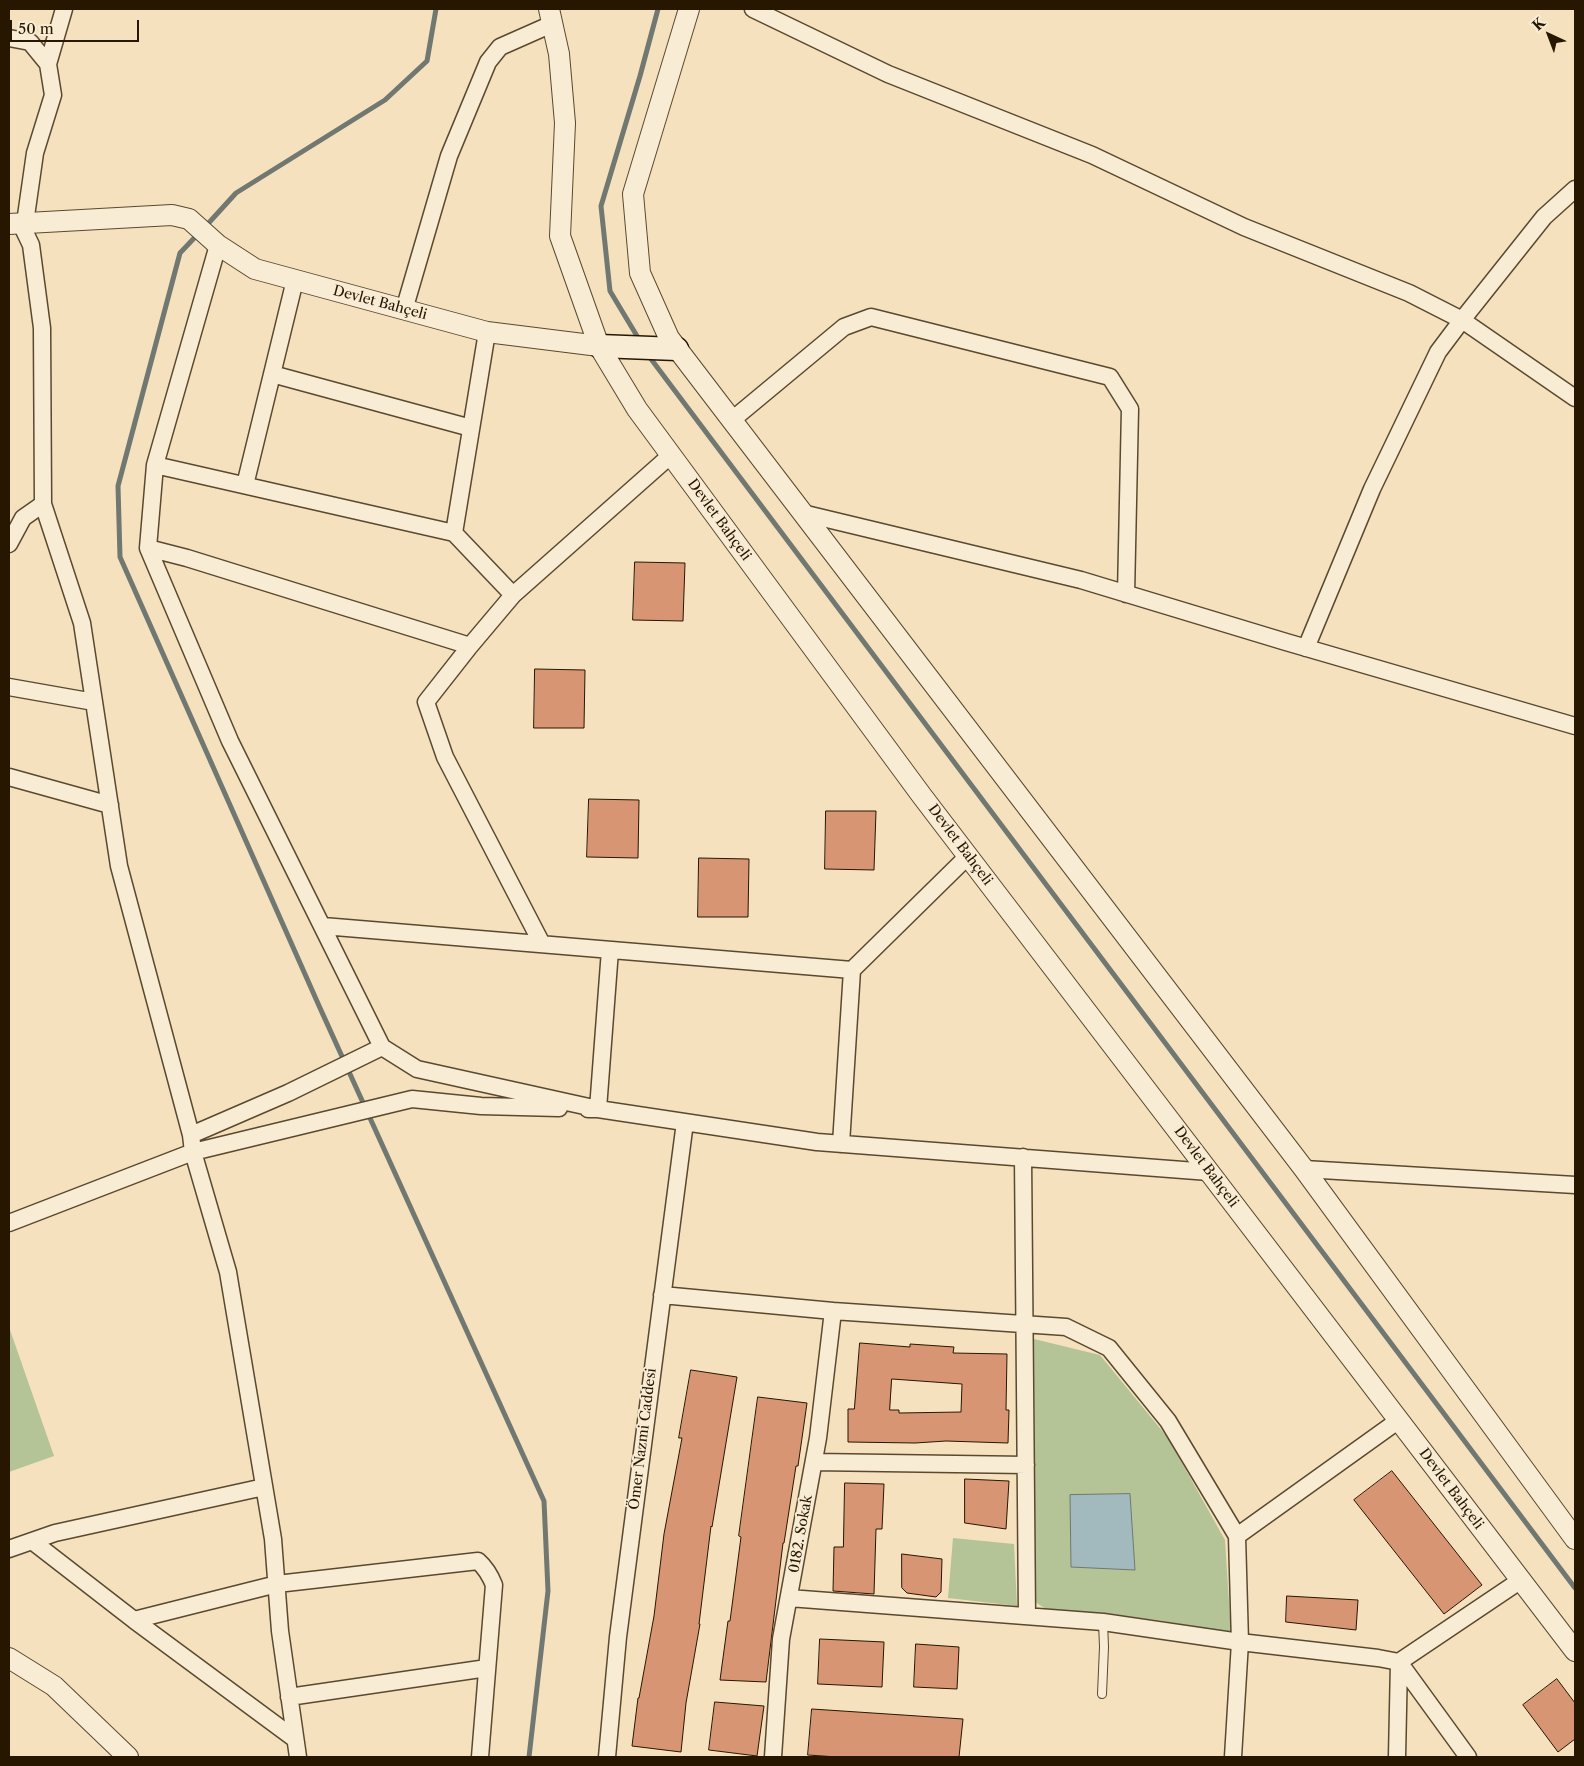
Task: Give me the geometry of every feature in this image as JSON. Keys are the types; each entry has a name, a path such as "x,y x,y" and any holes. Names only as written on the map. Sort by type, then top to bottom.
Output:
{"main road":[{"path":"599,346 678,349"}],"street":[{"path":"64,9 48,64 53,95 35,153 18,224 31,245 42,328 43,504 82,623 119,866 193,1152 228,1272 273,1539 280,1632 298,1757"},
{"path":"689,9 633,194 640,273 669,338 1304,1169 1575,1539"},
{"path":"753,9 888,74 1092,155 1244,227 1409,293 1462,320 1575,398"},
{"path":"404,310 448,156 488,62 500,47 550,16 559,54 565,123 560,236 599,346"},
{"path":"9,38 30,42 48,64"},
{"path":"1306,648 1372,489 1438,352 1544,217 1575,190"},
{"name":"Devlet Bahçeli","path":"18,224 172,215 189,219 218,245 255,269 487,332 599,346 637,409 968,856 1575,1652"},
{"path":"218,245 155,465 148,548 230,741 382,1047 417,1069 598,1109 817,1142 1209,1172"},
{"path":"245,485 295,280"},
{"path":"732,420 844,327 871,317 1110,378 1130,409 1126,594"},
{"path":"454,533 487,332"},
{"path":"272,374 471,428"},
{"path":"542,944 445,757 426,702 513,595 671,455"},
{"path":"155,465 454,533 513,595"},
{"path":"9,544 24,518 43,504"},
{"path":"802,512 1081,580 1575,726"},
{"path":"148,548 187,558 470,646"},
{"path":"9,687 94,702"},
{"path":"9,777 110,805"},
{"path":"842,1144 852,970 968,856"},
{"path":"323,926 852,970"},
{"path":"598,1109 610,950"},
{"path":"190,1135 288,1092 382,1047"},
{"path":"9,1223 193,1152 412,1099 481,1106 598,1109"},
{"name":"Ömer Nazmi Caddesi","path":"607,1757 618,1637 685,1122"},
{"path":"1023,1157 1027,1616"},
{"path":"1304,1169 1575,1185"},
{"path":"662,1294 833,1311 1066,1327 1109,1348 1168,1420 1237,1536 1240,1642 1233,1757"},
{"name":"0182. Sokak","path":"773,1757 781,1640 818,1438 833,1311"},
{"path":"1237,1536 1399,1420"},
{"path":"814,1462 1026,1465"},
{"path":"9,1549 55,1533 264,1487"},
{"path":"32,1541 295,1740"},
{"path":"134,1620 276,1584 478,1561 485,1567 494,1585 480,1757"},
{"path":"1399,1662 1521,1580"},
{"path":"789,1598 1103,1622 1399,1662 1468,1757"},
{"path":"9,1658 54,1686 128,1757"},
{"path":"1397,1757 1399,1662"},
{"path":"289,1697 487,1668"}],"lane":[{"path":"1102,1694 1103,1622"}],"green space":[{"path":"9,1327 54,1456 9,1472"},
{"path":"1034,1339 1100,1355 1168,1438 1225,1540 1231,1633 1157,1620 1046,1609 1035,1602"},
{"path":"953,1538 1014,1544 1017,1606 948,1598"}],"water":[{"path":"1130,1494 1135,1570 1071,1567 1070,1495"}],"building":[{"path":"635,562 685,563 683,621 633,620"},
{"path":"535,669 585,670 584,728 534,728"},
{"path":"589,799 639,800 638,858 587,857"},
{"path":"826,811 876,811 874,870 825,869"},
{"path":"699,858 749,859 748,917 698,917"},
{"path":"860,1343 910,1347 910,1344 954,1347 953,1353 1007,1354 1006,1410 1009,1410 1008,1443 946,1441 915,1443 848,1442 848,1409 854,1409","holes":["892,1379 962,1384 961,1412 899,1413 899,1410 890,1410"]},
{"path":"691,1370 737,1377 711,1526 700,1624 686,1703 681,1752 632,1746 638,1698 654,1616 664,1534 682,1438 679,1438"},
{"path":"758,1397 807,1403 798,1466 796,1466 783,1543 766,1682 720,1680 728,1621 730,1621 741,1537 739,1536"},
{"path":"1392,1471 1482,1585 1444,1614 1354,1500"},
{"path":"965,1479 1009,1481 1006,1529 965,1523"},
{"path":"845,1483 884,1484 882,1529 876,1529 874,1594 833,1591 834,1547 843,1547"},
{"path":"902,1554 942,1559 941,1592 936,1597 907,1593 902,1588"},
{"path":"1287,1596 1358,1600 1356,1630 1286,1622"},
{"path":"820,1639 884,1642 882,1687 818,1684"},
{"path":"916,1644 959,1647 957,1689 914,1687"},
{"path":"1557,1679 1575,1703 1575,1739 1558,1752 1523,1705"},
{"path":"715,1702 764,1706 757,1756 709,1750"},
{"path":"812,1709 963,1719 959,1757 837,1757 808,1755"}],"waterway":[{"path":"205,227 236,193 385,100 427,61 436,9"},
{"path":"640,341 610,291 601,206 658,9"},
{"path":"199,233 180,253 118,486 120,557 320,1008 544,1501 548,1591 529,1757"},
{"path":"648,355 1575,1588"}]}
